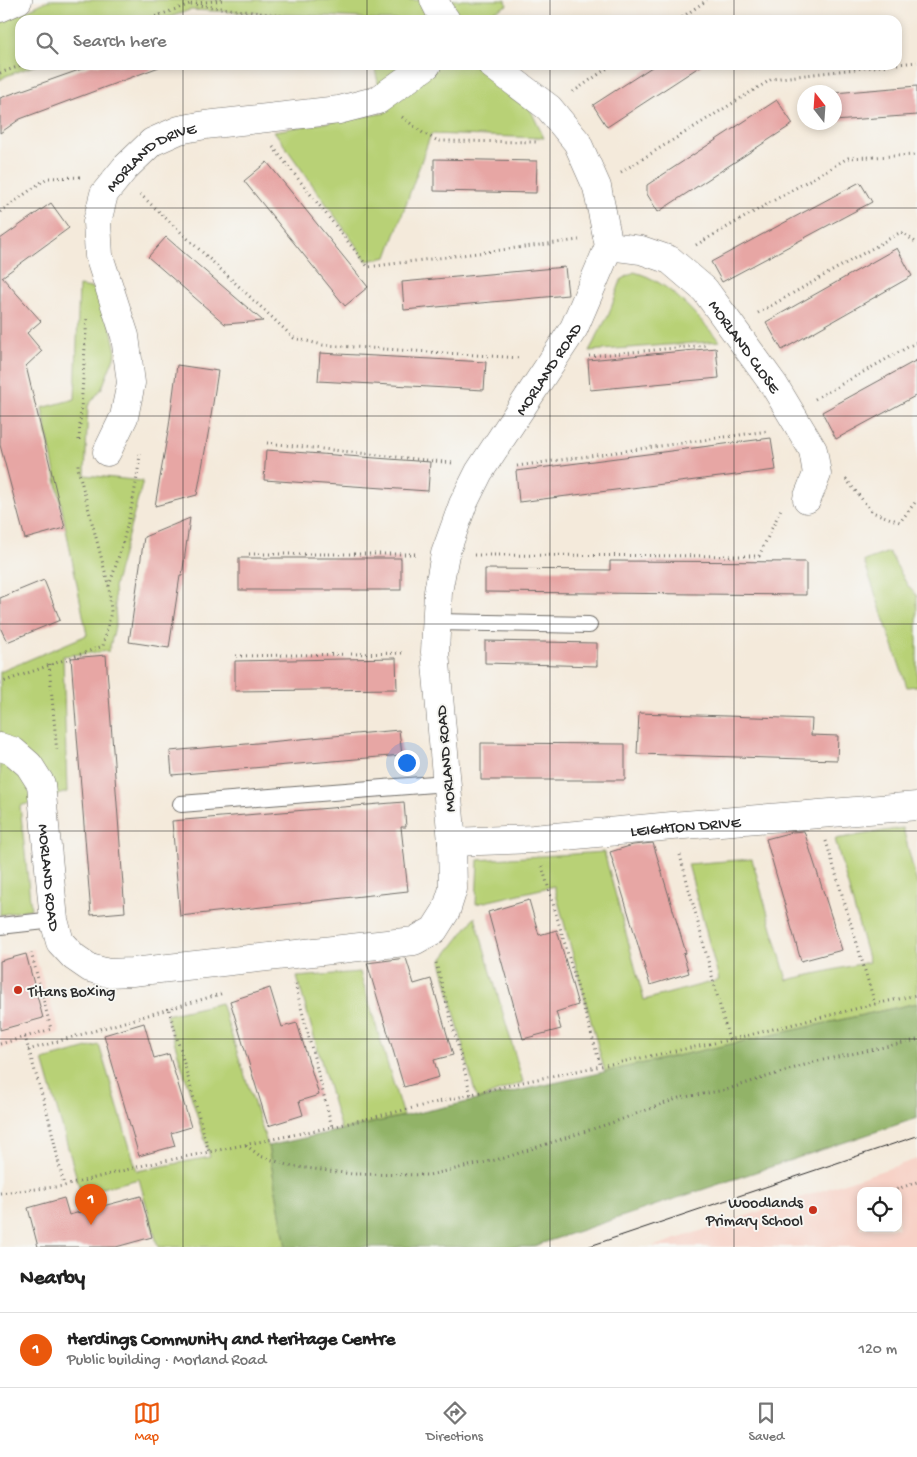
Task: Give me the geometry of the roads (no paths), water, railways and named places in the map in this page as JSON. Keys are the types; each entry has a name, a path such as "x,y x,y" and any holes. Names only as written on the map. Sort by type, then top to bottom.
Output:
{"street":[{"path":"0,8 18,0"},
{"path":"434,0 442,15"},
{"name":"MORLAND DRIVE","path":"107,452 124,417 131,383 125,336 99,256 97,222 104,194 119,175 152,142 179,130 339,110 378,100 420,70"},
{"path":"499,70 549,108 578,142 597,187 608,241"},
{"name":"MORLAND CLOSE","path":"608,241 670,260 705,290 774,385 813,450 816,474 807,499"},
{"name":"MORLAND ROAD","path":"0,747 13,751 29,765 41,784 54,920 60,942 74,957 90,968 108,973 132,972 414,941 434,930 446,911 453,889 452,842 435,652 438,592 445,554 463,504 479,472 574,328 608,241"},
{"name":"LEIGHTON DRIVE","path":"452,842 533,839 917,806"}],"lane":[{"path":"436,622 589,625"},
{"path":"181,804 446,784"},
{"path":"0,926 54,920"}],"tram line":[{"path":"587,1247 917,1136"}],"place":[{"name":"Titans Boxing","path":"18,990"},
{"name":"Woodlands Primary School","path":"813,1210"},
{"name":"Herdings Community and Heritage Centre","path":"91,1225"}]}
